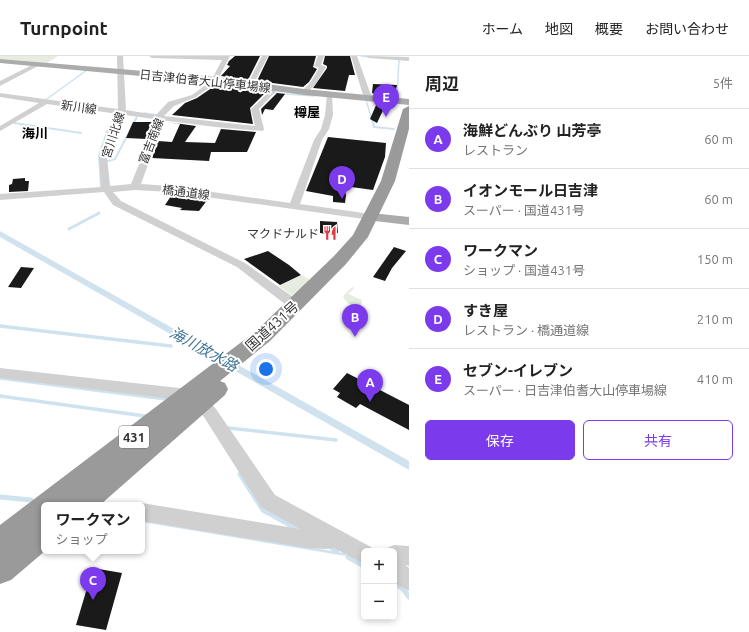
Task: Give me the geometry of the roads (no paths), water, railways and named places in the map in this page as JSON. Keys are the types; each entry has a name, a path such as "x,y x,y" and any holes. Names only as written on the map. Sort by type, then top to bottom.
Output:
{"highway":[{"name":"国道431号","path":"234,366 340,260 379,217 409,109"},
{"name":"国道431号","path":"83,502 194,399 234,366 311,310 352,264 396,188 409,142"},
{"name":"国道431号","path":"51,502 194,399"},
{"path":"0,542 41,510"},
{"path":"0,569 41,536"}],"main road":[{"name":"日吉津伯耆大山停車場線","path":"0,61 216,80 330,95 409,102"},
{"path":"379,217 409,221"}],"street":[{"name":"宮川北線","path":"106,189 103,156 110,134 122,113 120,56"},
{"path":"152,56 226,57"},
{"path":"250,85 265,56"},
{"path":"304,92 313,84 323,67 317,66 321,56"},
{"path":"354,56 368,98"},
{"path":"369,56 400,57 409,59"},
{"name":"富吉南線","path":"135,187 152,142 158,118 171,104 194,96 205,90 216,80 226,57"},
{"path":"0,84 38,64"},
{"name":"新川線","path":"0,96 158,118 260,129 255,109 276,88"},
{"path":"294,206 318,140 325,129 329,115 330,95"},
{"path":"0,129 45,102"},
{"name":"橋通道線","path":"0,197 135,187 171,189 379,217"},
{"path":"106,189 117,203 241,266 295,305"},
{"path":"0,373 194,399 210,413 268,501 361,552"},
{"path":"145,512 307,539 326,540 335,538"},
{"path":"397,555 409,556"},
{"path":"397,572 409,581"}],"water":[{"name":"海川放水路","path":"0,231 409,461 409,470 0,237"},
{"path":"145,520 345,553 346,556 145,522"}],"waterway":[{"path":"361,56 370,57"},
{"path":"397,98 399,59"},
{"path":"44,101 87,70"},
{"path":"273,93 314,96"},
{"path":"366,100 372,120"},
{"path":"114,120 118,113"},
{"path":"144,113 157,115"},
{"path":"135,120 137,116"},
{"path":"101,187 99,156 107,132 115,119"},
{"path":"108,161 115,159 136,119"},
{"path":"372,119 374,127 394,129"},
{"path":"14,123 81,133"},
{"path":"69,229 99,213"},
{"name":"海川放水路","path":"0,326 171,346"},
{"path":"0,378 166,399"},
{"path":"0,396 145,416"},
{"path":"229,428 336,440"},
{"path":"240,474 263,510 299,530"},
{"path":"0,497 31,500"},
{"path":"329,546 337,551"},
{"path":"348,557 361,564"},
{"path":"396,584 403,589 409,597"}],"place":[{"name":"セブン-イレブン","path":"386,117"},
{"name":"すき屋","path":"342,199"},
{"name":"マクドナルド","path":"330,233"},
{"name":"イオンモール日吉津","path":"355,337"},
{"name":"海鮮どんぶり 山芳亭","path":"370,402"},
{"name":"ワークマン","path":"93,600"}],"district":[{"name":"樽屋","path":"307,112"},
{"name":"海川","path":"35,133"}]}
